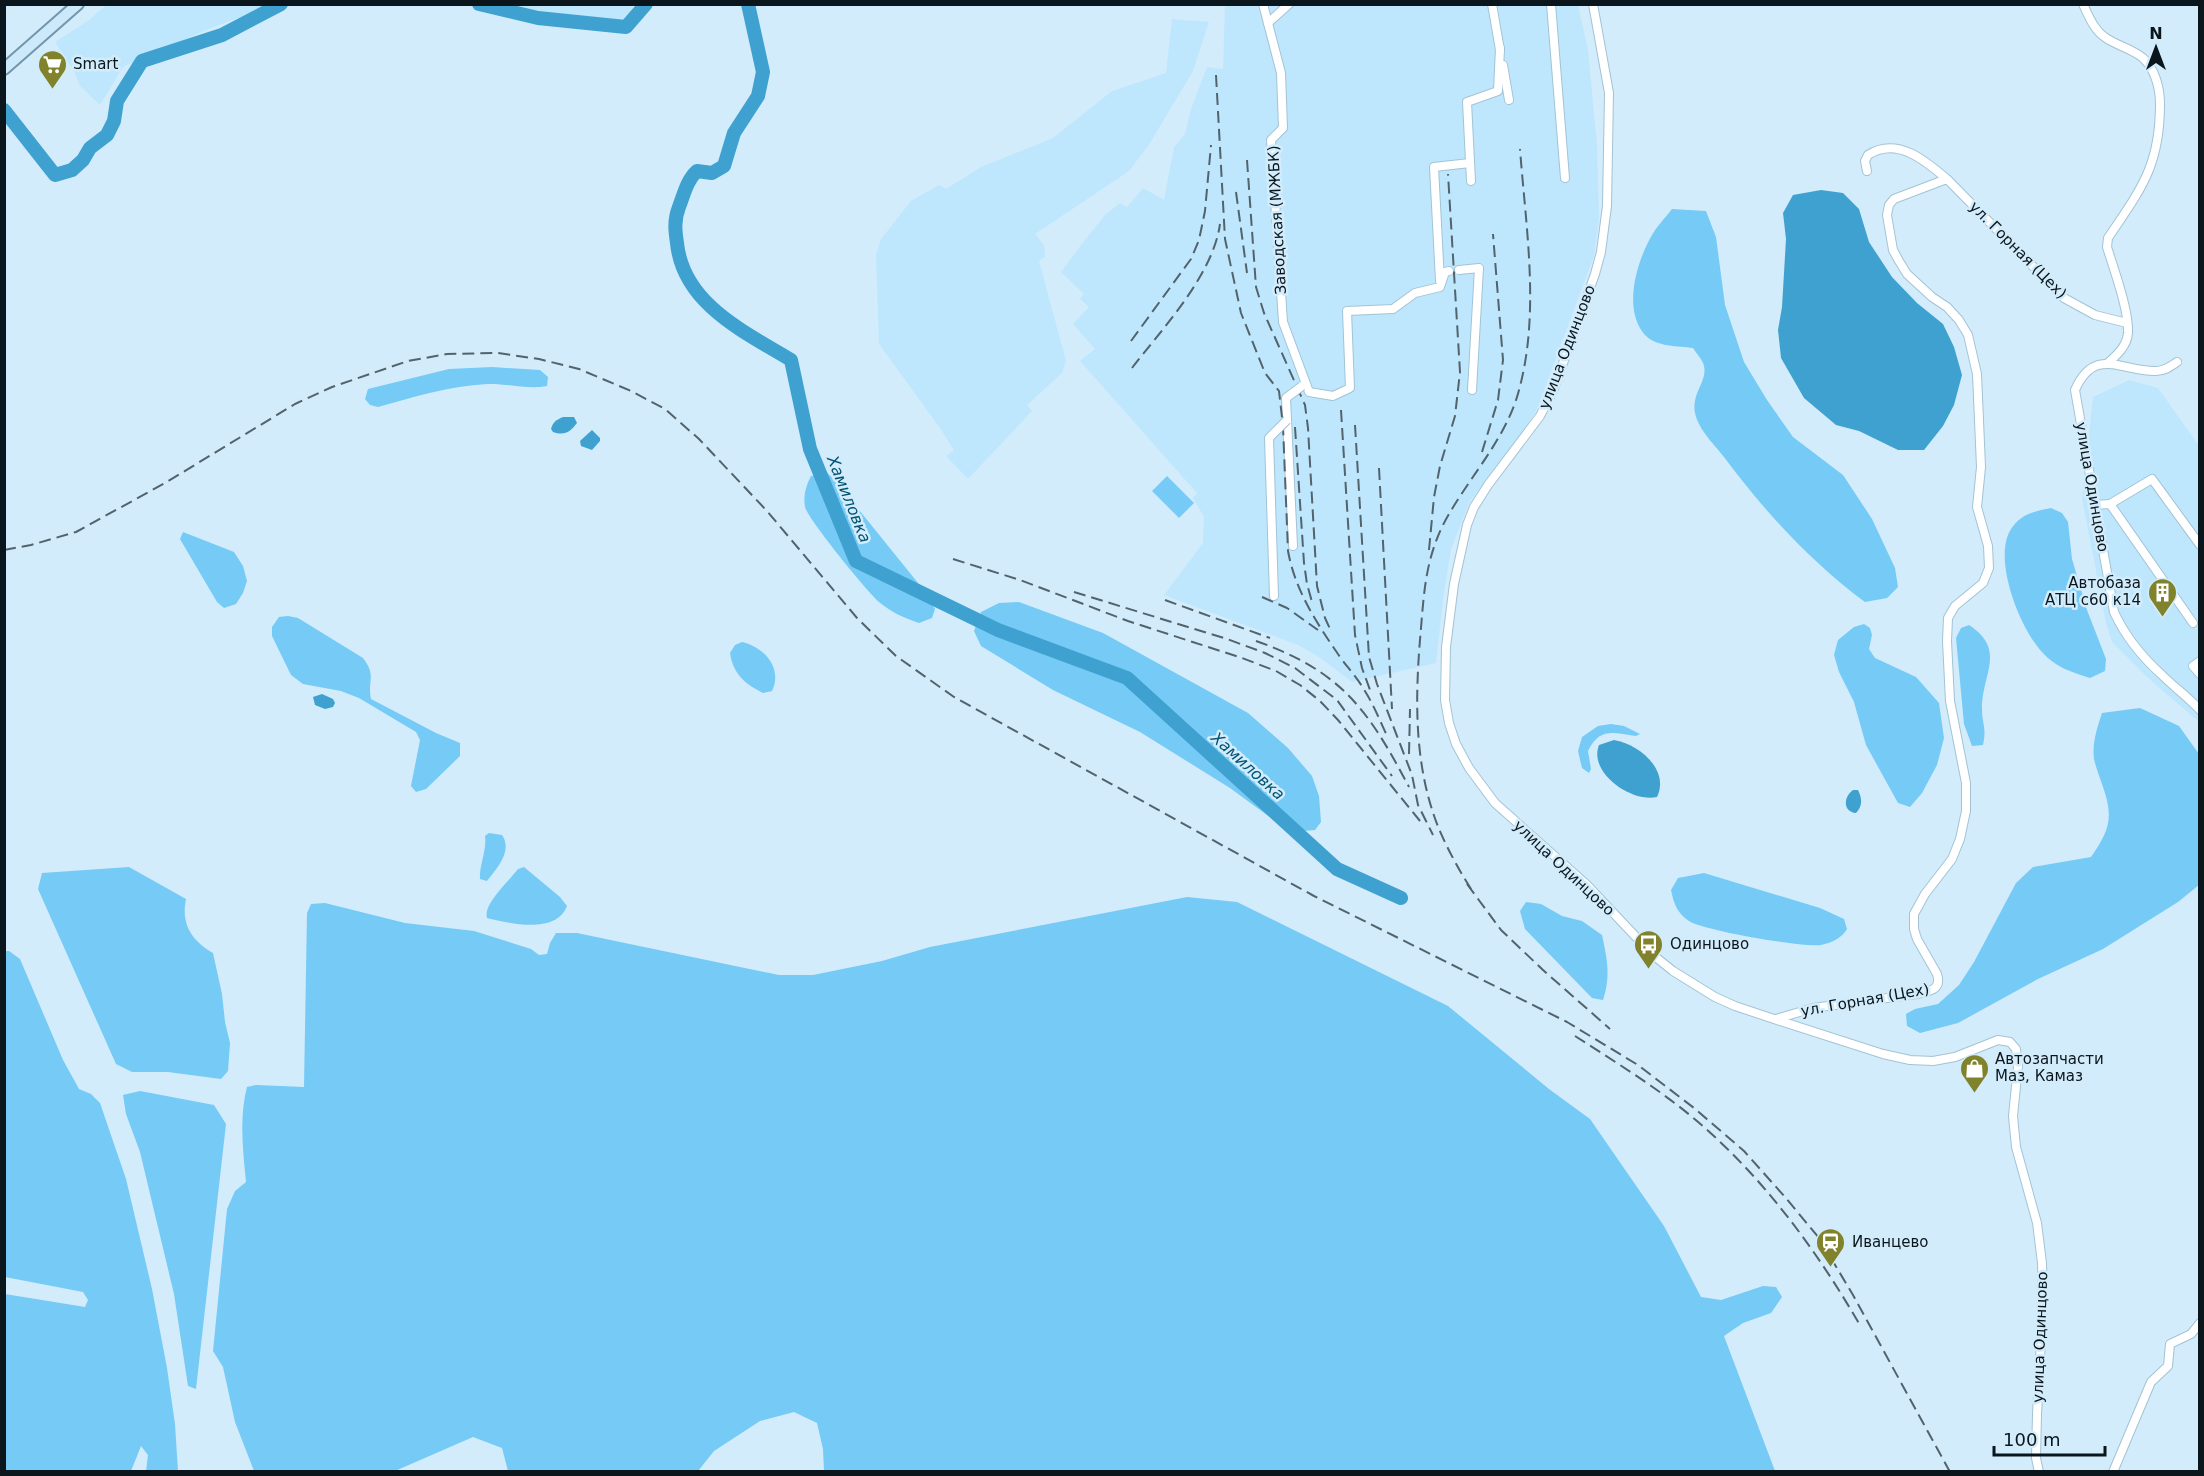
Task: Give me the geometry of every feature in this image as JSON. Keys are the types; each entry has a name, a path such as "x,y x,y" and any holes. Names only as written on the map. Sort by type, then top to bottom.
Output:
{"main road":[{"path":"4,69 78,4"}],"street":[{"name":"Заводская (МЖБК)","path":"1263,4 1281,73 1283,128 1271,140 1283,322 1304,385"},
{"path":"1268,23 1289,4"},
{"path":"1492,4 1509,100"},
{"path":"1551,4 1565,178"},
{"name":"улица Одинцово","path":"1593,4 1608,93 1606,206 1601,252 1553,391 1540,416 1488,485 1474,507 1467,525 1456,573 1446,647 1444,683 1449,723 1468,768 1495,803 1587,885 1653,955 1673,971 1715,997 1774,1019 1883,1054 1910,1060 1933,1061 1955,1057 1998,1040 2010,1042 2016,1048 2018,1066 2013,1116 2016,1147 2037,1223 2042,1263 2043,1304 2036,1458 2039,1472"},
{"path":"2083,4 2093,25 2106,38 2142,58 2152,70 2160,92 2160,129 2156,153 2140,189 2108,238 2107,247 2128,334 2121,351 2108,363"},
{"path":"1471,181 1467,102 1498,91 1500,48"},
{"name":"ул. Горная (Цех)","path":"1867,171 1865,161 1868,155 1884,148 1896,149 1925,161 1948,180 2064,298 2095,315 2127,323"},
{"path":"1440,286 1434,167 1470,163"},
{"name":"ул. Горная (Цех)","path":"1774,1019 1813,1008 1933,991 1938,987 1939,981 1917,939 1914,914 1925,894 1952,859 1960,839 1966,811 1966,783 1950,701 1947,641 1948,618 1954,606 1983,583 1989,568 1988,546 1976,497 1981,467 1977,374 1968,335 1959,320 1907,274 1899,261 1893,250 1887,215 1888,205 1894,200 1948,180"},
{"path":"1459,270 1479,267 1472,390"},
{"path":"1440,286 1445,272 1449,272"},
{"path":"1293,546 1286,398 1304,385 1309,392 1333,396 1350,388 1347,311 1393,309 1415,293 1440,286"},
{"path":"2108,363 2156,371 2167,369 2177,362"},
{"name":"улица Одинцово","path":"2108,363 2095,367 2082,375 2075,390 2114,612 2122,630 2160,674 2199,710"},
{"path":"1274,596 1269,438 1287,419"},
{"path":"2094,505 2110,504 2152,479 2199,545"},
{"path":"2110,504 2193,623"},
{"path":"2199,661 2193,666 2199,674"},
{"path":"2113,1472 2151,1382 2168,1366 2170,1344 2191,1334 2199,1323"}],"shaded area":[{"path":"106,5 274,5 211,28 123,67 100,105 80,86 75,73 55,42 89,20"},
{"path":"496,5 634,5 625,20 514,9"},
{"path":"1225,5 1578,5 1588,50 1597,145 1599,219 1594,256 1537,409 1524,430 1470,501 1451,549 1436,663 1352,682 1319,657 1298,645 1164,595 1203,543 1204,517 1193,498 1197,493 1080,361 1095,349 1073,324 1089,307 1080,299 1084,294 1061,272 1105,215 1120,203 1127,207 1143,188 1164,200 1174,147 1185,134 1191,109 1207,67 1223,69"},
{"path":"1172,19 1209,22 1193,71 1148,146 1129,171 1035,234 1044,245 1045,257 1039,261 1066,361 1062,373 1027,405 1032,411 968,479 946,456 954,450 879,344 876,255 881,239 911,201 939,185 946,189 981,167 1053,138 1112,91 1166,73"},
{"path":"1821,190 1843,193 1859,209 1869,242 1892,277 1917,303 1943,324 1954,347 1962,375 1954,405 1943,426 1924,450 1898,450 1859,431 1836,425 1804,398 1781,358 1778,330 1782,307 1786,239 1783,213 1793,195"},
{"path":"1672,209 1706,211 1716,237 1725,305 1744,362 1793,437 1843,475 1872,519 1895,568 1898,587 1887,598 1865,602 1789,535 1755,497 1699,424 1694,405 1705,370 1700,357 1693,348 1655,342 1645,335 1638,324 1633,299 1637,271 1652,235"},
{"path":"492,367 540,370 548,377 547,386 473,385 432,392 378,407 370,405 365,399 368,389 449,369"},
{"path":"2129,380 2158,388 2199,446 2199,722 2147,677 2112,642 2106,623 2082,498 2093,397"},
{"path":"563,417 574,417 577,423 567,432 561,434 553,432 551,429 554,423"},
{"path":"592,430 600,441 592,450 581,446 580,441"},
{"path":"826,472 918,583 935,609 932,618 919,623 888,609 879,602 816,526 805,507 805,491 811,476"},
{"path":"1167,476 1194,503 1179,518 1152,491"},
{"path":"2051,508 2062,513 2068,522 2072,559 2087,610 2106,659 2105,671 2090,678 2058,665 2042,652 2025,626 2010,590 2006,571 2007,538 2014,525 2022,518"},
{"path":"183,532 234,552 243,566 247,581 236,604 224,608 217,602 180,539"},
{"path":"1019,602 1103,633 1248,713 1288,748 1312,776 1319,796 1321,822 1315,830 1290,832 1230,788 1140,732 1053,690 981,646 974,631 981,612 999,603"},
{"path":"279,617 298,618 363,658 371,674 371,699 460,743 460,756 426,789 416,792 411,786 420,740 416,732 359,698 341,691 303,684 291,675 272,636 272,627"},
{"path":"1864,624 1870,628 1872,635 1869,649 1875,658 1916,677 1939,703 1944,738 1937,765 1922,793 1910,807 1898,803 1866,745 1854,702 1839,672 1834,655 1838,640 1854,627"},
{"path":"1969,625 1980,634 1990,653 1982,709 1983,745 1972,746 1964,724 1956,638 1961,628"},
{"path":"742,642 758,649 769,660 775,674 772,691 763,693 745,682 737,673 730,653 735,645"},
{"path":"322,694 333,699 335,703 333,707 325,709 315,705 313,697"},
{"path":"2140,708 2179,726 2199,754 2199,885 2178,902 2103,949 2038,979 1958,1023 1920,1033 1907,1026 1906,1014 1915,1009 1938,1004 1959,985 1974,962 2016,883 2033,867 2091,857 2106,832 2109,816 2094,759 2094,741 2100,719 2102,713"},
{"path":"1611,724 1624,726 1640,734 1636,736 1608,733 1597,738 1588,751 1591,769 1589,773 1582,768 1578,751 1582,737 1598,726"},
{"path":"1614,740 1633,747 1650,760 1659,777 1660,787 1657,797 1647,798 1625,791 1606,775 1597,756 1599,745"},
{"path":"1853,790 1858,790 1861,799 1860,808 1856,813 1849,810 1846,804 1847,796"},
{"path":"489,833 502,835 506,847 502,859 487,881 480,879 480,874 485,836"},
{"path":"129,867 186,899 185,916 189,930 199,943 213,953 230,1043 228,1071 221,1079 168,1072 132,1072 116,1064 38,889 42,873"},
{"path":"524,867 560,897 567,906 561,915 553,921 531,925 487,918 489,906 498,893 518,869"},
{"path":"1704,873 1820,908 1844,919 1847,929 1832,941 1821,945 1811,945 1753,938 1698,925 1689,921 1679,911 1671,890 1678,878"},
{"path":"1187,897 1237,902 1448,1006 1549,1089 1590,1119 1664,1226 1701,1297 1721,1300 1763,1286 1776,1287 1782,1297 1771,1313 1743,1323 1724,1336 1775,1471 824,1471 823,1449 817,1423 794,1412 760,1421 714,1451 698,1471 508,1471 502,1448 473,1437 395,1471 254,1471 235,1422 223,1367 213,1351 227,1209 235,1191 246,1182 242,1122 247,1087 256,1085 304,1087 307,913 311,904 325,903 405,923 474,931 531,949 539,955 547,954 556,933 577,933 779,975 813,975 882,961 930,947"},
{"path":"1526,902 1541,904 1562,916 1582,921 1602,935 1608,975 1603,1000 1592,998 1525,929 1520,911"},
{"path":"5,951 9,951 20,959 63,1060 79,1089 91,1094 100,1103 126,1179 152,1289 167,1368 175,1424 178,1471 146,1471 148,1455 141,1446 131,1471 5,1471 5,1294 85,1307 88,1300 83,1292 5,1277"},
{"path":"140,1091 214,1105 226,1124 196,1389 188,1386 174,1294 140,1152 126,1114 123,1095"}],"waterway":[{"name":"Хамиловка","path":"4,110 55,175 72,170 83,160 90,148 107,135 114,121 117,101 142,61 222,35 281,4"},
{"name":"Хамиловка","path":"479,4 538,18 626,27 646,4"},
{"name":"Хамиловка","path":"748,4 763,72 758,96 734,133 724,166 712,173 697,171 688,183 676,216 677,243 682,264 691,283 704,299 736,327 791,360 810,449 856,561 998,630 1127,678 1337,869 1401,898"}],"railway":[{"path":"1216,75 1225,239 1241,313 1265,373 1279,391 1283,426 1288,551 1291,565 1314,618 1367,694 1388,738"},
{"path":"1131,341 1191,259 1199,240 1205,211 1211,145"},
{"path":"1471,889 1439,829 1424,780 1418,730 1419,653 1423,601 1432,552 1451,511 1492,448 1510,415 1524,367 1528,336 1530,274 1520,149"},
{"path":"1247,160 1256,287 1264,313 1305,405 1317,586 1325,618 1331,631"},
{"path":"1429,550 1434,497 1440,466 1455,416 1460,372 1448,174"},
{"path":"1236,192 1247,273"},
{"path":"1132,368 1172,318 1197,281 1208,262 1220,224"},
{"path":"1482,452 1498,400 1503,360 1493,234"},
{"path":"4,550 76,532 165,483 295,404 332,387 408,361 447,354 498,353 539,359 579,369 631,391 665,409 699,439 767,511 857,618 896,656 954,697 1314,896 1567,1022 1638,1065 1694,1108 1744,1151 1819,1238 1853,1295 1950,1472"},
{"path":"1341,410 1355,635 1362,668 1370,690"},
{"path":"1355,425 1369,657 1412,775 1418,805 1433,835"},
{"path":"1295,427 1304,563 1312,602"},
{"path":"1379,468 1392,709"},
{"path":"953,559 1020,580 1128,621 1276,671 1300,685 1320,701 1420,821"},
{"path":"1074,592 1227,639 1265,653 1295,668 1337,700 1392,776"},
{"path":"1262,597 1287,608 1318,630"},
{"path":"1165,600 1270,638"},
{"path":"1256,641 1310,666 1349,696 1380,735 1409,787"},
{"path":"1409,754 1410,709"},
{"path":"1467,884 1501,930 1610,1029"},
{"path":"1575,1036 1666,1096 1700,1123 1737,1159 1796,1227 1830,1276 1861,1327"}],"place":[{"name":"Smart","path":"52,90"},
{"name":"Автобаза АТЦ с60 к14","path":"2162,618"},
{"name":"Одинцово","path":"1649,970"},
{"name":"Автозапчасти Маз, Камаз","path":"1974,1094"},
{"name":"Иванцево","path":"1831,1268"}]}
